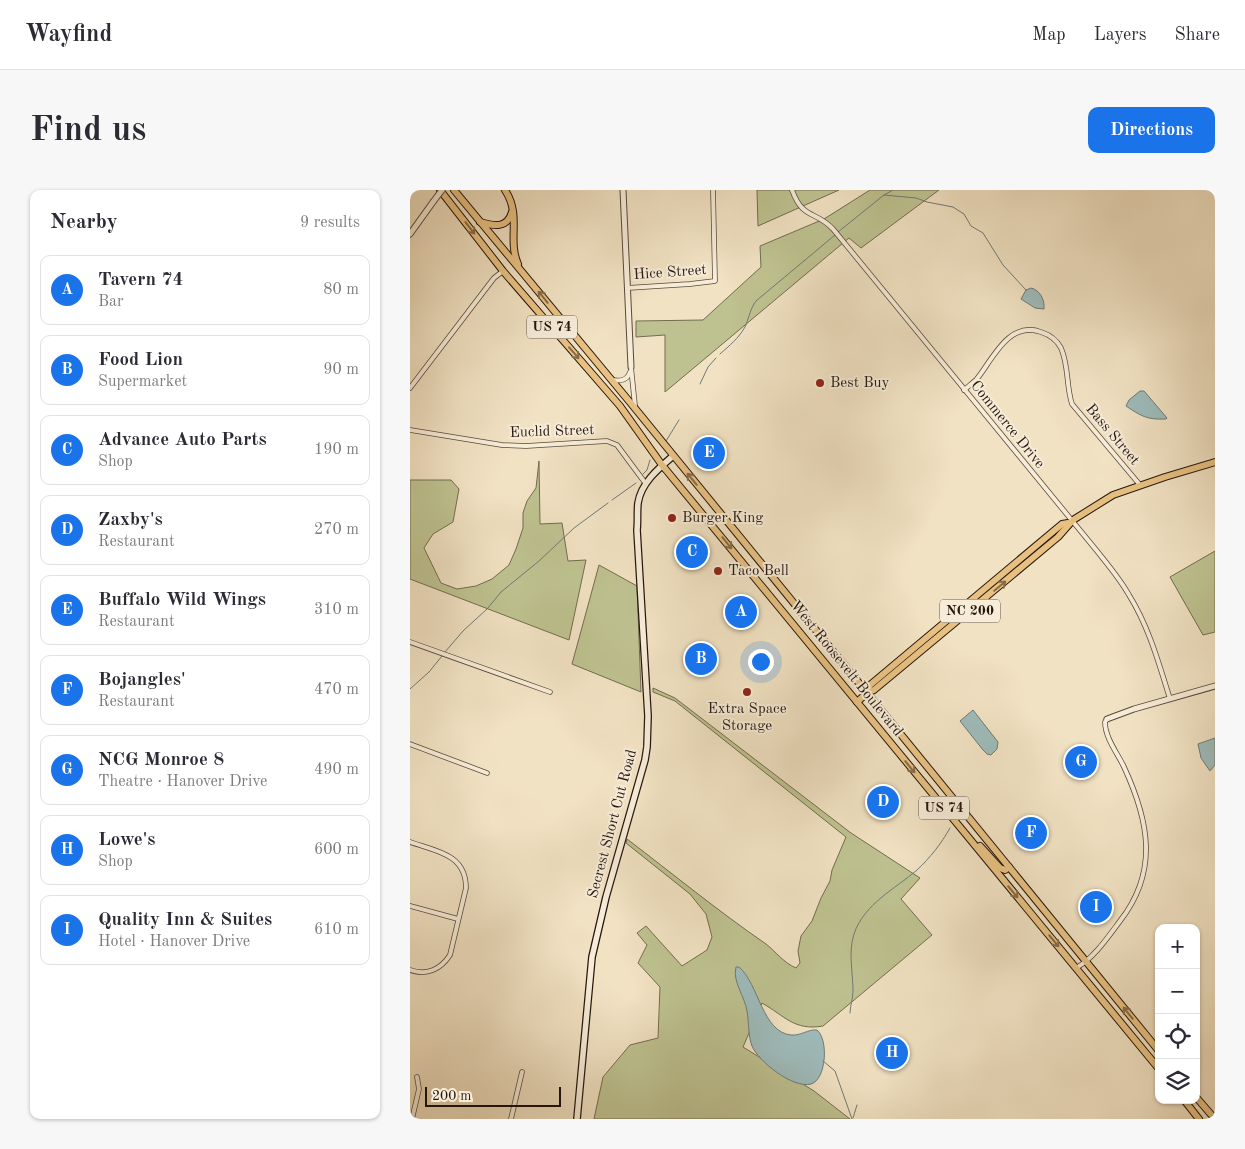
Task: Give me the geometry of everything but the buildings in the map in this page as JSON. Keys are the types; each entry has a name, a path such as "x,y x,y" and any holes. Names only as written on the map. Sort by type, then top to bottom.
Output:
{"main road":[{"name":"West Roosevelt Boulevard","path":"441,190 504,270 620,406 662,465 1155,1064"},
{"name":"West Roosevelt Boulevard","path":"454,190 612,380 1155,1046"},
{"path":"505,190 513,208 515,222 514,249 520,270"},
{"path":"513,208 510,218 510,231 514,234"},
{"path":"480,222 500,226 510,218"},
{"name":"Secrest Short Cut Road","path":"577,1119 592,957 647,747 648,716 638,501 646,484 662,465 673,456"},
{"name":"NC 200","path":"867,693 870,686 1062,524 1113,495 1215,462"},
{"name":"NC 200","path":"857,702 1051,543 1066,528 1070,521"},
{"name":"NC 200","path":"944,630 944,627 963,608"},
{"path":"959,826 1000,868 1005,870 1009,867"},
{"path":"1200,1101 1215,1119"},
{"path":"1187,1104 1199,1119"}],"street":[{"path":"410,234 441,190"},
{"path":"623,190 631,367 633,398 636,410"},
{"name":"Hice Street","path":"627,288 715,281 713,190"},
{"name":"Commerce Drive","path":"792,190 799,206 833,229 1129,594 1152,641 1170,699"},
{"path":"410,388 494,278 504,270"},
{"name":"Bass Street","path":"964,390 976,380 996,350 1009,339 1019,333 1032,329 1052,336 1060,347 1064,358 1068,392 1072,404 1140,485"},
{"path":"612,380 619,381 624,379 629,375 631,367"},
{"name":"Euclid Street","path":"410,430 510,445 607,441 617,445 646,484"},
{"path":"410,642 550,692"},
{"path":"1076,968 1086,962 1131,906 1143,877 1146,864 1148,845 1142,812 1124,767 1107,734 1105,722 1107,719 1134,709 1215,686"},
{"path":"410,744 487,773"},
{"path":"410,842 454,858 466,876 466,888 450,955 444,964 426,972 410,970"},
{"path":"410,906 458,919"},
{"path":"511,1119 522,1072"},
{"path":"412,1119 418,1090 417,1077"}],"green space":[{"path":"757,190 839,190 758,226"},
{"path":"870,190 939,190 861,248 849,238 665,392 665,335 636,337 636,321 703,320 761,267 760,246 824,219"},
{"path":"539,461 540,524 562,523 568,561 586,560 569,640 410,579 410,480 451,480 459,489 453,522 433,534 424,548 441,583 457,589 476,586 492,579 509,565 523,528 523,513 527,501 536,488"},
{"path":"1215,551 1215,632 1203,635 1170,577"},
{"path":"599,565 637,586 641,692 572,664"},
{"path":"653,688 675,698 851,833 920,878 901,899 932,935 823,1026 813,1027 797,1024 762,1003 743,1047 814,1091 850,1119 594,1119 603,1077 630,1045 658,1038 660,987 638,963 647,945 637,933 646,926 682,966 707,950 712,937 706,914 690,894 626,843 627,839 796,968 800,963 798,951 801,936 812,921 830,881 832,870 846,837 675,701 653,692"}],"water":[{"path":"1031,288 1041,296 1044,302 1044,309 1035,308 1021,299 1026,290"},
{"path":"1140,391 1144,391 1166,419 1144,417 1126,406 1129,400"},
{"path":"973,710 998,742 997,749 991,755 983,750 960,721"},
{"path":"1215,738 1215,765 1210,771 1201,758 1198,744"},
{"path":"736,967 739,967 746,975 773,1026 781,1032 791,1035 817,1030 821,1035 824,1059 823,1068 816,1081 811,1084 804,1084 786,1078 769,1066 756,1052 750,1038 746,1006 737,983"}],"waterway":[{"path":"838,232 893,190"},
{"path":"884,195 916,198 953,207 964,214 971,226 983,233 1003,265 1026,290"},
{"path":"720,354 734,342 745,327 756,301 835,235"},
{"path":"700,384 708,367 716,358"},
{"path":"666,441 679,420"},
{"path":"643,474 647,470 650,460"},
{"path":"612,500 636,483"},
{"path":"445,652 501,592 539,561 574,528 608,503"},
{"path":"410,689 429,672 442,656"},
{"path":"850,1013 853,991 851,948 859,923 881,898 926,861 950,828"},
{"path":"823,1061 835,1071 852,1119"},
{"path":"853,1118 857,1105"}],"place":[{"name":"Best Buy","path":"820,383"},
{"name":"Buffalo Wild Wings","path":"709,453"},
{"name":"Burger King","path":"672,518"},
{"name":"Advance Auto Parts","path":"692,552"},
{"name":"Taco Bell","path":"718,571"},
{"name":"Tavern 74","path":"741,612"},
{"name":"Food Lion","path":"701,659"},
{"name":"Extra Space Storage","path":"747,692"},
{"name":"NCG Monroe 8","path":"1081,762"},
{"name":"Zaxby's","path":"883,802"},
{"name":"Bojangles'","path":"1031,833"},
{"name":"Quality Inn & Suites","path":"1096,907"},
{"name":"Lowe's","path":"892,1053"}]}
